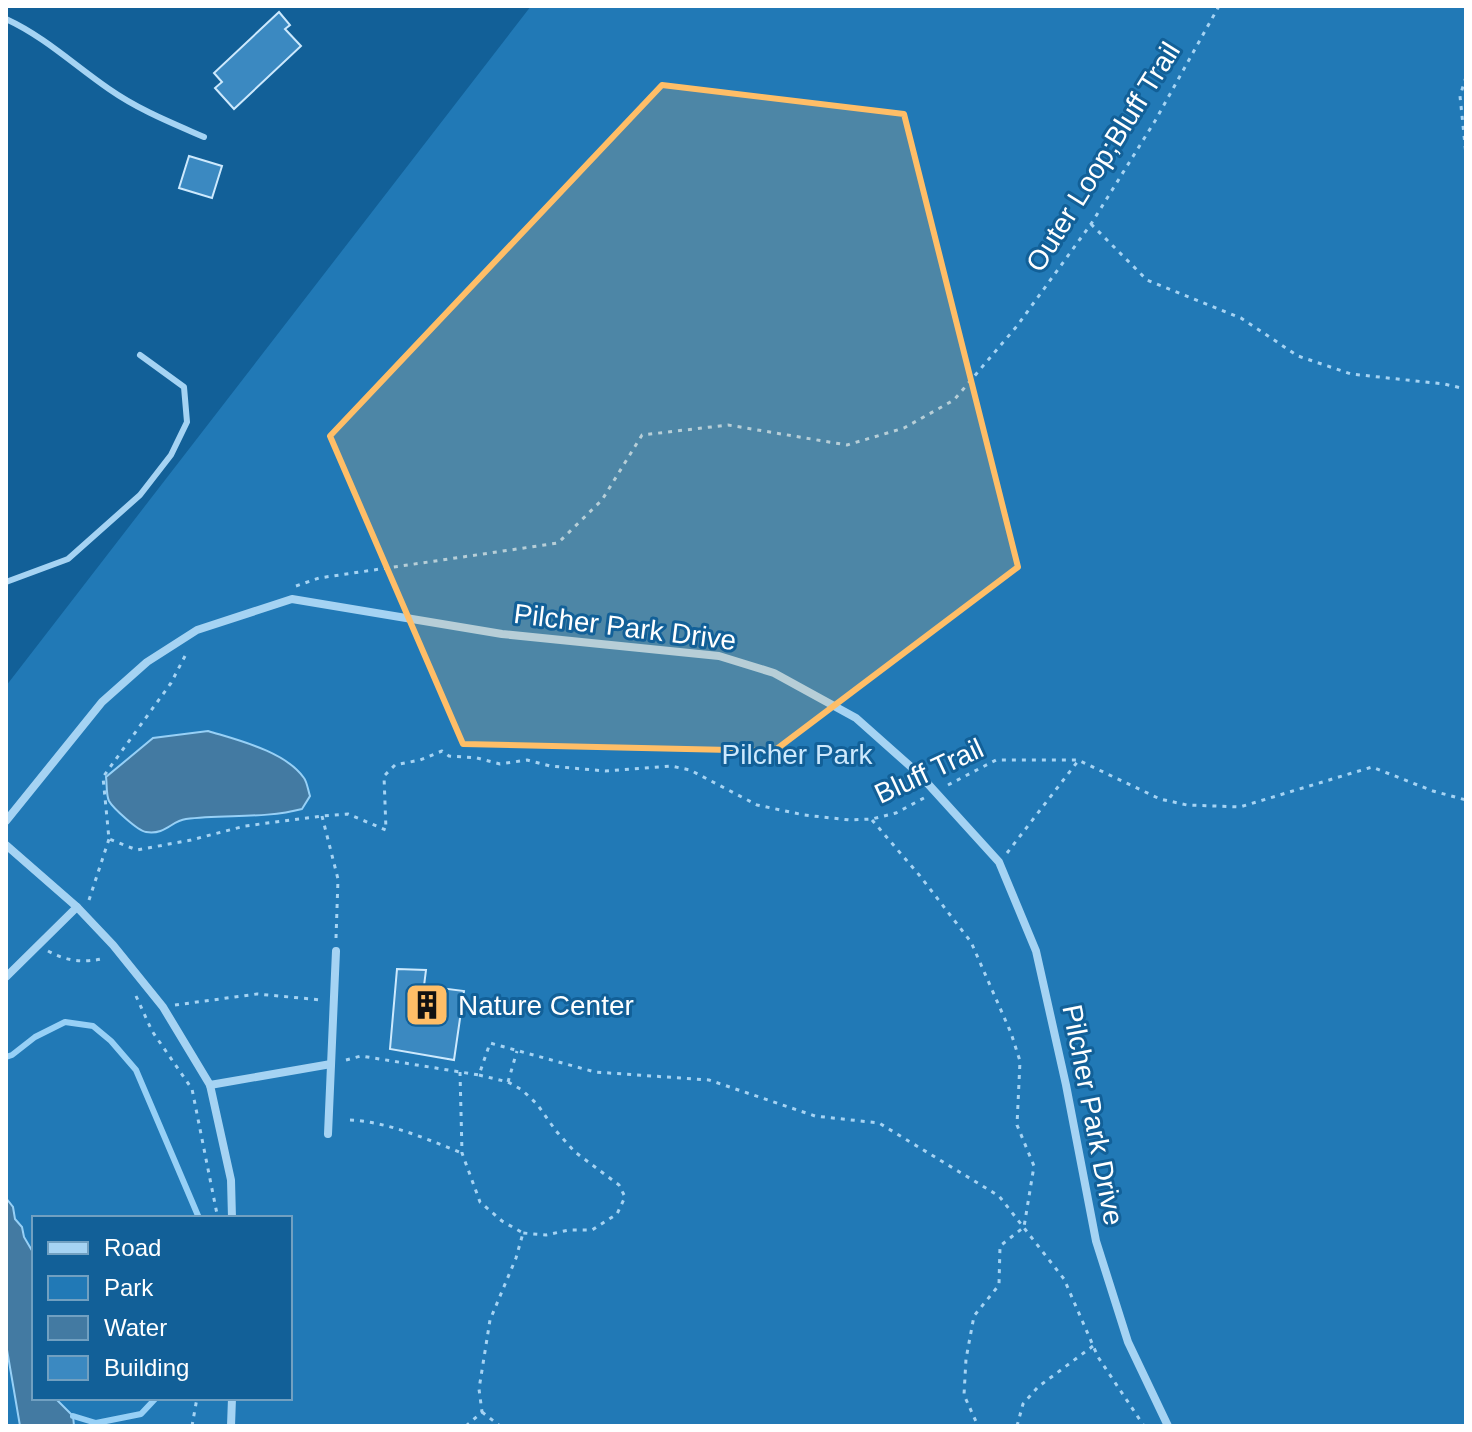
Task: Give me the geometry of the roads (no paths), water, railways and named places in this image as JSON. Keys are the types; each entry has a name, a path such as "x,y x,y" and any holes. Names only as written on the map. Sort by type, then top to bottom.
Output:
{"street":[{"name":"Pilcher Park Drive","path":"6,821 102,702 147,662 197,630 292,599 502,634 719,656 774,673 856,718 919,774 999,862 1036,951 1096,1241 1128,1342 1168,1426"},
{"path":"6,845 77,907 163,1007 210,1085 231,1180 232,1216"},
{"path":"6,977 77,907"},
{"path":"328,1134 336,951"},
{"path":"210,1085 331,1064"},
{"path":"231,1426 232,1400"}],"lane":[{"path":"6,19 62,52 110,90 162,120 204,137"},
{"path":"6,582 68,559 140,495 171,455 187,422 184,387 140,355"}],"water":[{"path":"208,731 260,748 296,769 305,780 310,796 302,809 273,814 186,819 163,830 146,832 137,828 111,804 107,796 106,777 153,738"},
{"path":"6,1198 32,1251 32,1400 57,1400 73,1416 74,1426 20,1426 6,1344"}],"waterway":[{"path":"6,1057 35,1037 65,1022 93,1026 136,1070 198,1216"},
{"path":"73,1416 96,1423 141,1414 154,1400"}],"place":[{"name":"Nature Center","path":"427,1005"}],"park label":[{"name":"Pilcher Park","path":"797,754"}]}
